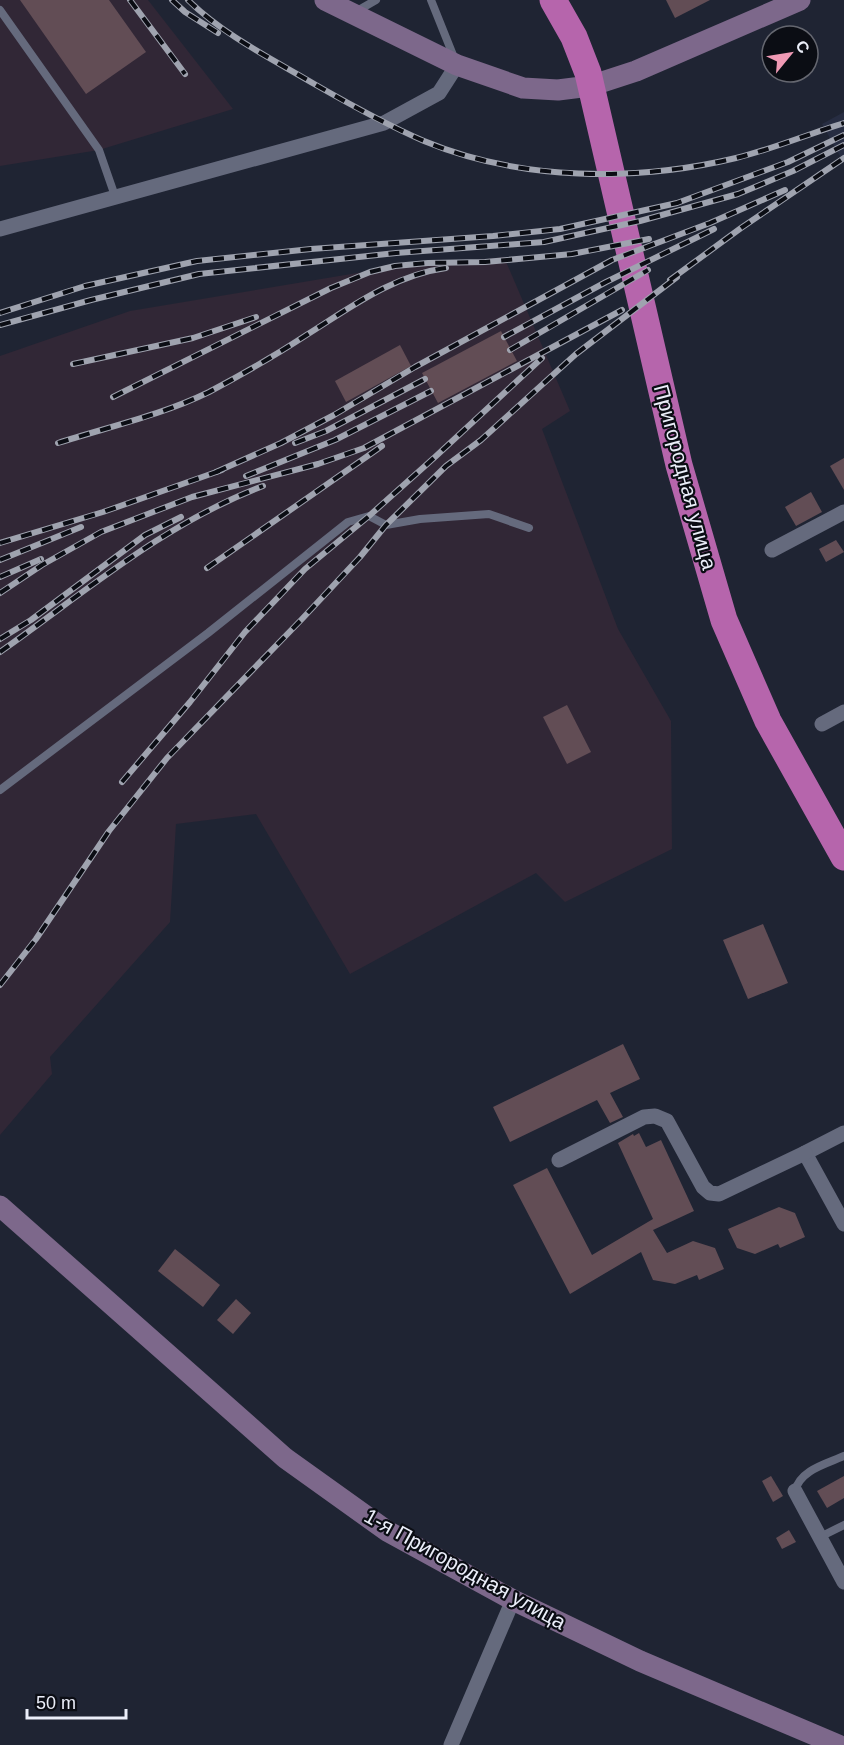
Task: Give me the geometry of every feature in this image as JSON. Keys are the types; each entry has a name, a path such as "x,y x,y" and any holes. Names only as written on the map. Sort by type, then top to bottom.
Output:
{"highway":[{"name":"Пригородная улица","path":"553,0 574,37 588,73 679,465 724,620 768,722 844,857"}],"street":[{"path":"325,0 457,65 523,88 558,90 590,86 636,72 800,0"},
{"path":"0,229 384,123 439,93 457,65"},
{"path":"772,550 844,512"},
{"path":"822,724 844,712"},
{"path":"559,1160 644,1117 655,1116 667,1121 703,1187 710,1193 719,1194 844,1133"},
{"path":"805,1153 844,1224"},
{"name":"1-я Пригородная улица","path":"0,1206 285,1458 387,1531 513,1600 640,1661 838,1745"},
{"path":"795,1491 844,1582"},
{"path":"451,1745 513,1600"}],"lane":[{"path":"353,14 376,0"},
{"path":"431,0 457,65"},
{"path":"0,10 99,150 115,196"},
{"path":"0,790 208,633 348,522 369,516 386,525 420,519 489,514 529,528"},
{"path":"795,1491 797,1482 804,1475 844,1456"},
{"path":"820,1538 844,1525"}],"shaded area":[{"path":"0,0 148,0 233,109 99,150 0,166"},
{"path":"844,112 844,163 822,124"},
{"path":"504,257 570,411 542,429 618,629 671,721 672,849 565,902 536,873 350,974 256,814 176,824 170,922 50,1057 52,1074 0,1135 0,356 130,311 357,273"}],"building":[{"path":"20,0 109,0 146,52 86,94"},
{"path":"666,0 710,0 675,18"},
{"path":"501,331 517,361 438,403 422,373"},
{"path":"400,345 411,366 346,402 335,381"},
{"path":"844,458 844,490 830,466"},
{"path":"811,492 822,512 796,526 785,507"},
{"path":"836,540 844,552 826,562 819,549"},
{"path":"567,705 591,752 567,764 543,717"},
{"path":"763,924 788,983 748,999 723,940"},
{"path":"623,1044 640,1079 610,1093 623,1117 610,1123 597,1100 510,1142 493,1107"},
{"path":"639,1133 646,1147 661,1140 694,1211 653,1230 667,1253 693,1241 715,1248 724,1269 699,1280 697,1275 675,1284 653,1280 641,1252 570,1294 513,1185 547,1168 592,1255 653,1219 618,1143"},
{"path":"779,1207 795,1213 805,1237 780,1248 778,1244 755,1254 737,1248 728,1229"},
{"path":"175,1249 220,1285 203,1307 158,1271"},
{"path":"236,1299 251,1313 233,1334 217,1320"},
{"path":"771,1476 783,1496 773,1502 762,1481"},
{"path":"844,1476 844,1498 827,1508 817,1491"},
{"path":"789,1530 796,1542 782,1549 776,1538"}],"railway":[{"path":"130,0 185,74"},
{"path":"172,0 185,12 218,33"},
{"path":"188,0 217,25 249,46 369,115 424,141 499,164 578,174 659,171 736,158 844,123"},
{"path":"0,313 85,286 197,261 311,249 560,229 677,203 788,162 844,135"},
{"path":"0,325 199,274 396,253 544,242 640,221 738,194 793,171 844,145"},
{"path":"670,280 741,228 844,158"},
{"path":"216,472 281,443 334,415 415,367 612,260 710,223 785,190"},
{"path":"504,337 606,282 714,229"},
{"path":"113,397 331,288 370,272 395,266 428,263 485,262 572,254 649,239"},
{"path":"58,443 154,414 209,392 391,285 409,277 446,268"},
{"path":"510,350 648,270"},
{"path":"0,985 36,939 109,831 167,758 302,619 360,557 386,525 446,466 481,440 576,354 677,277"},
{"path":"0,593 42,565 101,532 192,497 318,464 364,448 622,310"},
{"path":"73,364 193,338 256,317"},
{"path":"122,782 190,702 245,632 305,569 369,516 542,358"},
{"path":"295,443 326,431 425,379"},
{"path":"246,476 335,440 431,391"},
{"path":"207,568 382,446"},
{"path":"0,543 103,512 222,470"},
{"path":"0,652 159,539 227,501 263,486"},
{"path":"0,639 31,620 145,535 181,517"},
{"path":"0,560 81,527"},
{"path":"0,577 41,559"}]}
